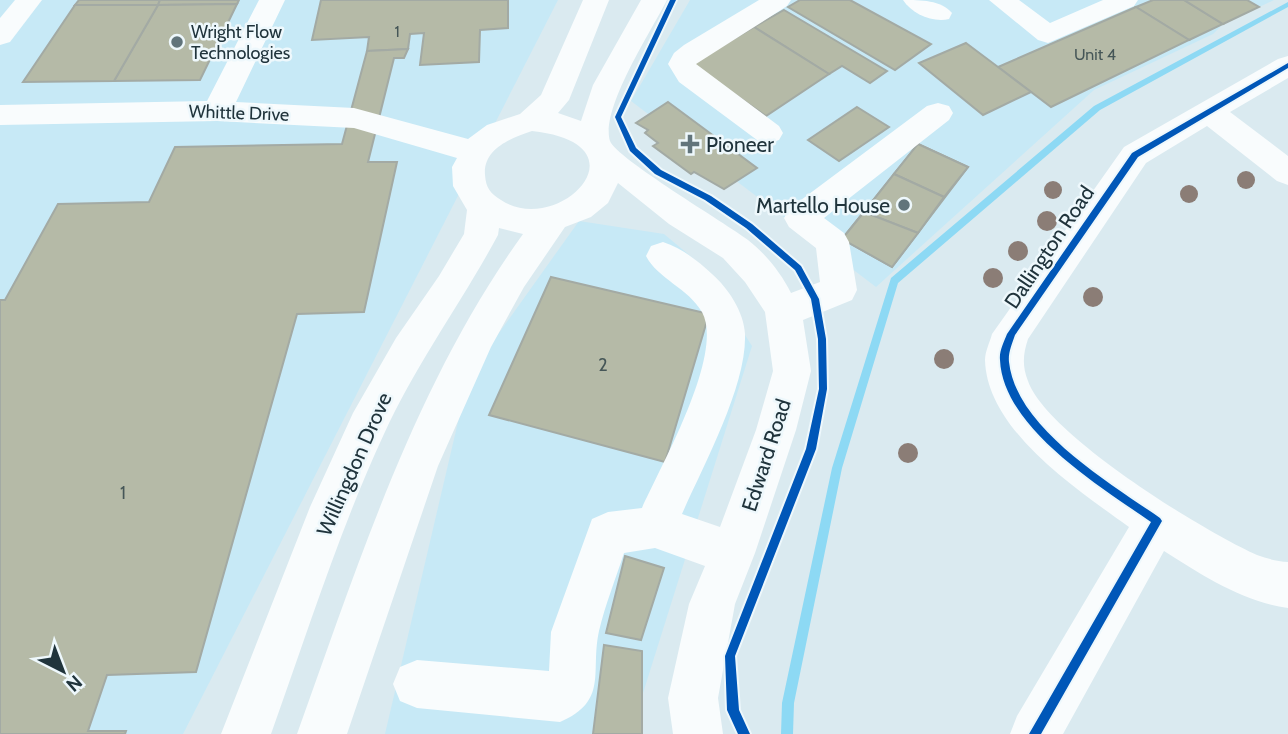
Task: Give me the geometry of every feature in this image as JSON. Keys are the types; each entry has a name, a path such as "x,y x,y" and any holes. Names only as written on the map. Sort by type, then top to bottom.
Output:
{"street":[{"path":"0,36 29,0"},
{"path":"217,111 272,0"},
{"path":"531,121 554,100 596,0"},
{"path":"321,734 426,439 473,341 520,261 568,212 597,191 605,175 594,119 599,100 654,0"},
{"path":"768,133 689,75 682,64 694,51 778,0"},
{"path":"1002,0 1048,34 1125,0"},
{"name":"Dallington Road","path":"1288,65 1135,155 1011,334 1004,359 1009,381 1024,413 1055,447 1157,521 1233,566 1278,585 1288,584"},
{"name":"Whittle Drive","path":"0,115 217,111 354,118 473,152"},
{"path":"1208,111 1288,173"},
{"path":"783,312 839,290 832,242 801,218 938,113"},
{"path":"568,212 516,220 484,207 472,195 466,181 467,166 473,152 498,131 531,121 566,124 600,149"},
{"name":"Edward Road","path":"600,149 681,215 735,249 758,272 783,312 792,371 776,430 733,553 712,604 693,698 698,734"},
{"name":"Edward Road","path":"568,212 630,206 681,215"},
{"name":"Willingdon Drove","path":"246,734 332,507 367,426 410,349 452,286 481,234 484,207"},
{"path":"655,527 720,370 726,332 718,307 707,292 692,277 663,257"},
{"path":"1035,734 1157,521"},
{"path":"417,684 560,697 572,684 575,632 608,534 655,527 733,553"}],"shaded area":[{"path":"0,0 558,0 183,734 0,734"},
{"path":"690,0 1274,0 1223,24 1213,34 1094,90 876,287 631,101"},
{"path":"579,221 664,234 700,264 752,346 633,725 641,734 385,734 469,375"}],"building":[{"path":"79,0 160,0 158,5 75,5"},
{"path":"160,0 239,0 237,4 158,5"},
{"path":"321,0 508,0 508,28 480,30 479,62 420,65 424,33 410,34 408,49 367,51 369,37 312,40"},
{"path":"800,0 850,0 931,44 895,70 788,7"},
{"path":"1153,0 1184,0 1223,24 1189,40 1136,7"},
{"path":"1184,0 1247,0 1259,7 1223,24"},
{"name":"Wright Flow Technologies","path":"237,4 200,80 114,81 158,5"},
{"path":"75,5 158,5 114,81 23,82"},
{"path":"1136,7 1189,40 1051,107 998,67"},
{"path":"784,10 887,71 870,83 842,66 829,74 754,27"},
{"path":"754,27 829,74 766,116 691,64"},
{"path":"966,43 1031,92 983,115 919,63"},
{"path":"408,49 404,58 394,58 368,162 397,162 364,312 297,314 196,672 107,675 88,731 126,731 125,734 0,734 0,300 5,300 58,204 149,202 175,147 342,144 367,51"},
{"name":"Pioneer","path":"668,102 757,168 724,189 694,172 691,174 653,146 658,143 645,133 648,130 636,123"},
{"path":"857,107 889,127 839,161 808,140"},
{"name":"Martello House","path":"918,144 968,167 892,267 842,239"},
{"path":"918,144 968,167 944,197 894,174"},
{"path":"894,174 944,197 918,233 864,212"},
{"path":"864,212 918,233 892,267 842,239"},
{"path":"551,277 709,314 665,462 489,415"},
{"path":"625,556 664,568 641,640 606,633"},
{"path":"604,645 642,651 642,734 593,734"}],"waterway":[{"path":"787,734 788,703 837,468 894,281 1097,108 1288,4"}],"cycle path":[{"path":"673,0 618,117 633,149 658,172 708,198 749,226 798,268 815,299 822,339 823,389 811,449 730,656 733,710 744,734"},
{"path":"1035,734 1157,521 1063,452 1022,408 1009,385 1004,360 1011,334 1135,155 1288,65"}],"place":[{"name":"Wright Flow Technologies","path":"177,42"},
{"name":"Pioneer","path":"690,144"},
{"name":"Martello House","path":"904,205"}]}
